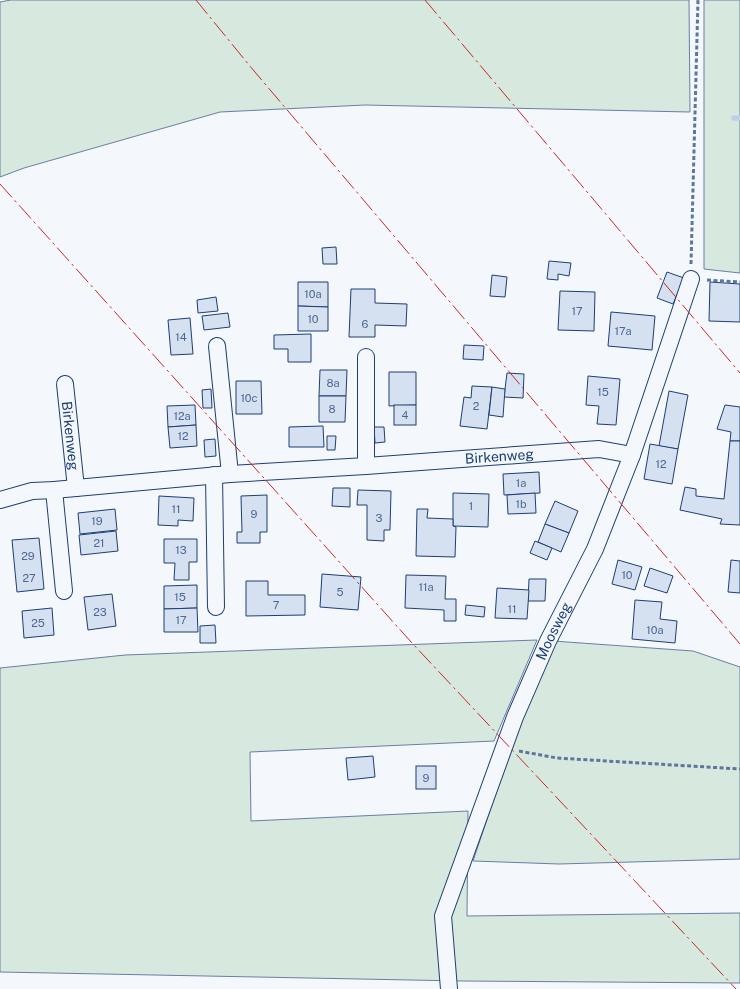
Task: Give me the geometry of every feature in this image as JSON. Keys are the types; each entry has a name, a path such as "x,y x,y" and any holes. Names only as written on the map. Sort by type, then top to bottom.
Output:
{"street":[{"name":"Moosweg","path":"449,989 443,916 515,717 548,641 595,549 632,455 691,279"},
{"path":"216,607 222,474 218,346"},
{"path":"366,357 366,466"},
{"name":"Birkenweg","path":"65,384 76,488"},
{"name":"Birkenweg","path":"0,500 32,491 222,474 366,466 599,449 632,455"},
{"path":"54,490 64,591"}],"path":[{"path":"698,0 691,279 740,282"},
{"path":"504,749 557,758 740,769"}],"shaded area":[{"path":"11,0 689,0 690,112 365,105 220,112 24,168 0,177 0,2"},
{"path":"704,0 740,0 740,273 704,269"},
{"path":"537,640 494,741 250,752 251,821 468,811 467,916 740,913 740,983 462,981 0,972 0,668 125,655"},
{"path":"553,641 693,651 740,667 740,859 559,864 473,861 507,760"}],"building":[{"path":"336,247 337,264 323,264 322,248"},
{"path":"549,261 571,263 569,276 558,274 558,280 547,279"},
{"path":"667,272 684,278 673,304 657,298"},
{"path":"492,275 507,277 505,297 490,296"},
{"path":"298,282 328,282 328,307 298,306"},
{"path":"710,282 740,284 740,322 709,321"},
{"path":"351,289 375,289 375,303 407,304 406,326 375,325 375,337 349,337"},
{"path":"560,291 595,292 594,331 558,330"},
{"path":"216,297 218,311 198,313 197,300"},
{"path":"298,306 328,307 328,331 298,331"},
{"path":"611,312 655,316 652,350 608,346"},
{"path":"228,313 230,327 204,330 202,316"},
{"path":"190,318 193,354 171,355 168,320"},
{"path":"311,334 311,362 288,362 288,349 274,349 274,335"},
{"path":"464,345 484,346 483,360 463,359"},
{"path":"320,370 347,370 346,396 319,396"},
{"path":"389,372 416,372 416,405 389,406"},
{"path":"507,373 524,374 523,398 504,397"},
{"path":"588,376 620,379 616,425 597,424 599,406 586,405"},
{"path":"236,381 261,381 262,414 236,414"},
{"path":"472,386 492,387 487,429 460,426 464,397 471,398"},
{"path":"492,387 505,389 503,417 489,415"},
{"path":"211,389 212,408 203,408 202,390"},
{"path":"669,391 688,395 678,449 659,446"},
{"path":"319,396 346,396 345,422 319,422"},
{"path":"195,405 196,425 168,427 167,406"},
{"path":"394,405 416,405 416,425 394,425"},
{"path":"725,405 740,407 740,441 730,441 731,432 717,429"},
{"path":"196,425 197,446 170,448 168,427"},
{"path":"323,426 324,447 289,447 289,427"},
{"path":"374,427 384,427 385,442 375,443"},
{"path":"327,436 336,436 335,450 327,450"},
{"path":"215,439 216,456 205,457 204,440"},
{"path":"730,441 740,441 740,525 720,524 722,519 680,510 685,487 696,489 696,496 724,499"},
{"path":"650,444 678,449 672,484 644,479"},
{"path":"539,472 540,493 504,495 503,474"},
{"path":"333,488 350,488 350,507 332,506"},
{"path":"358,490 391,491 390,530 384,530 384,541 367,540 367,505 357,505"},
{"path":"453,493 489,494 488,527 453,526"},
{"path":"535,493 536,513 508,514 507,495"},
{"path":"267,495 267,532 260,532 260,543 237,543 237,532 242,532 241,496"},
{"path":"159,496 194,498 193,521 178,520 178,526 158,525"},
{"path":"555,501 578,511 569,533 545,524"},
{"path":"115,509 117,530 80,534 78,513"},
{"path":"417,509 428,509 427,518 453,519 453,526 456,527 455,557 416,556"},
{"path":"545,524 569,533 561,552 538,542"},
{"path":"116,531 118,551 81,555 79,535"},
{"path":"39,538 44,589 17,592 12,540"},
{"path":"164,539 197,539 197,562 189,562 189,580 174,580 175,563 164,563"},
{"path":"535,541 552,548 547,560 530,553"},
{"path":"618,560 642,567 635,590 612,584"},
{"path":"731,560 740,561 740,593 728,592"},
{"path":"650,568 673,576 667,593 644,586"},
{"path":"322,574 361,577 358,610 320,607"},
{"path":"406,575 446,576 445,599 456,599 456,621 444,621 444,610 405,608"},
{"path":"529,579 546,579 545,601 528,601"},
{"path":"246,581 268,581 268,595 305,595 305,615 246,616"},
{"path":"197,585 197,608 164,609 164,586"},
{"path":"497,588 529,590 527,619 495,618"},
{"path":"112,594 116,626 88,630 84,597"},
{"path":"635,600 662,602 660,619 677,621 675,643 632,639"},
{"path":"466,605 485,607 484,617 465,615"},
{"path":"52,608 54,635 24,638 22,611"},
{"path":"197,608 198,632 164,632 164,609"},
{"path":"215,625 216,643 200,643 200,626"},
{"path":"373,756 375,777 348,780 346,758"},
{"path":"416,766 436,766 436,789 416,789"}],"waterway":[{"path":"734,118 740,118"}],"power":[{"path":"196,0 740,644"},
{"path":"425,0 740,373"},
{"path":"0,184 412,643 736,989"}]}
